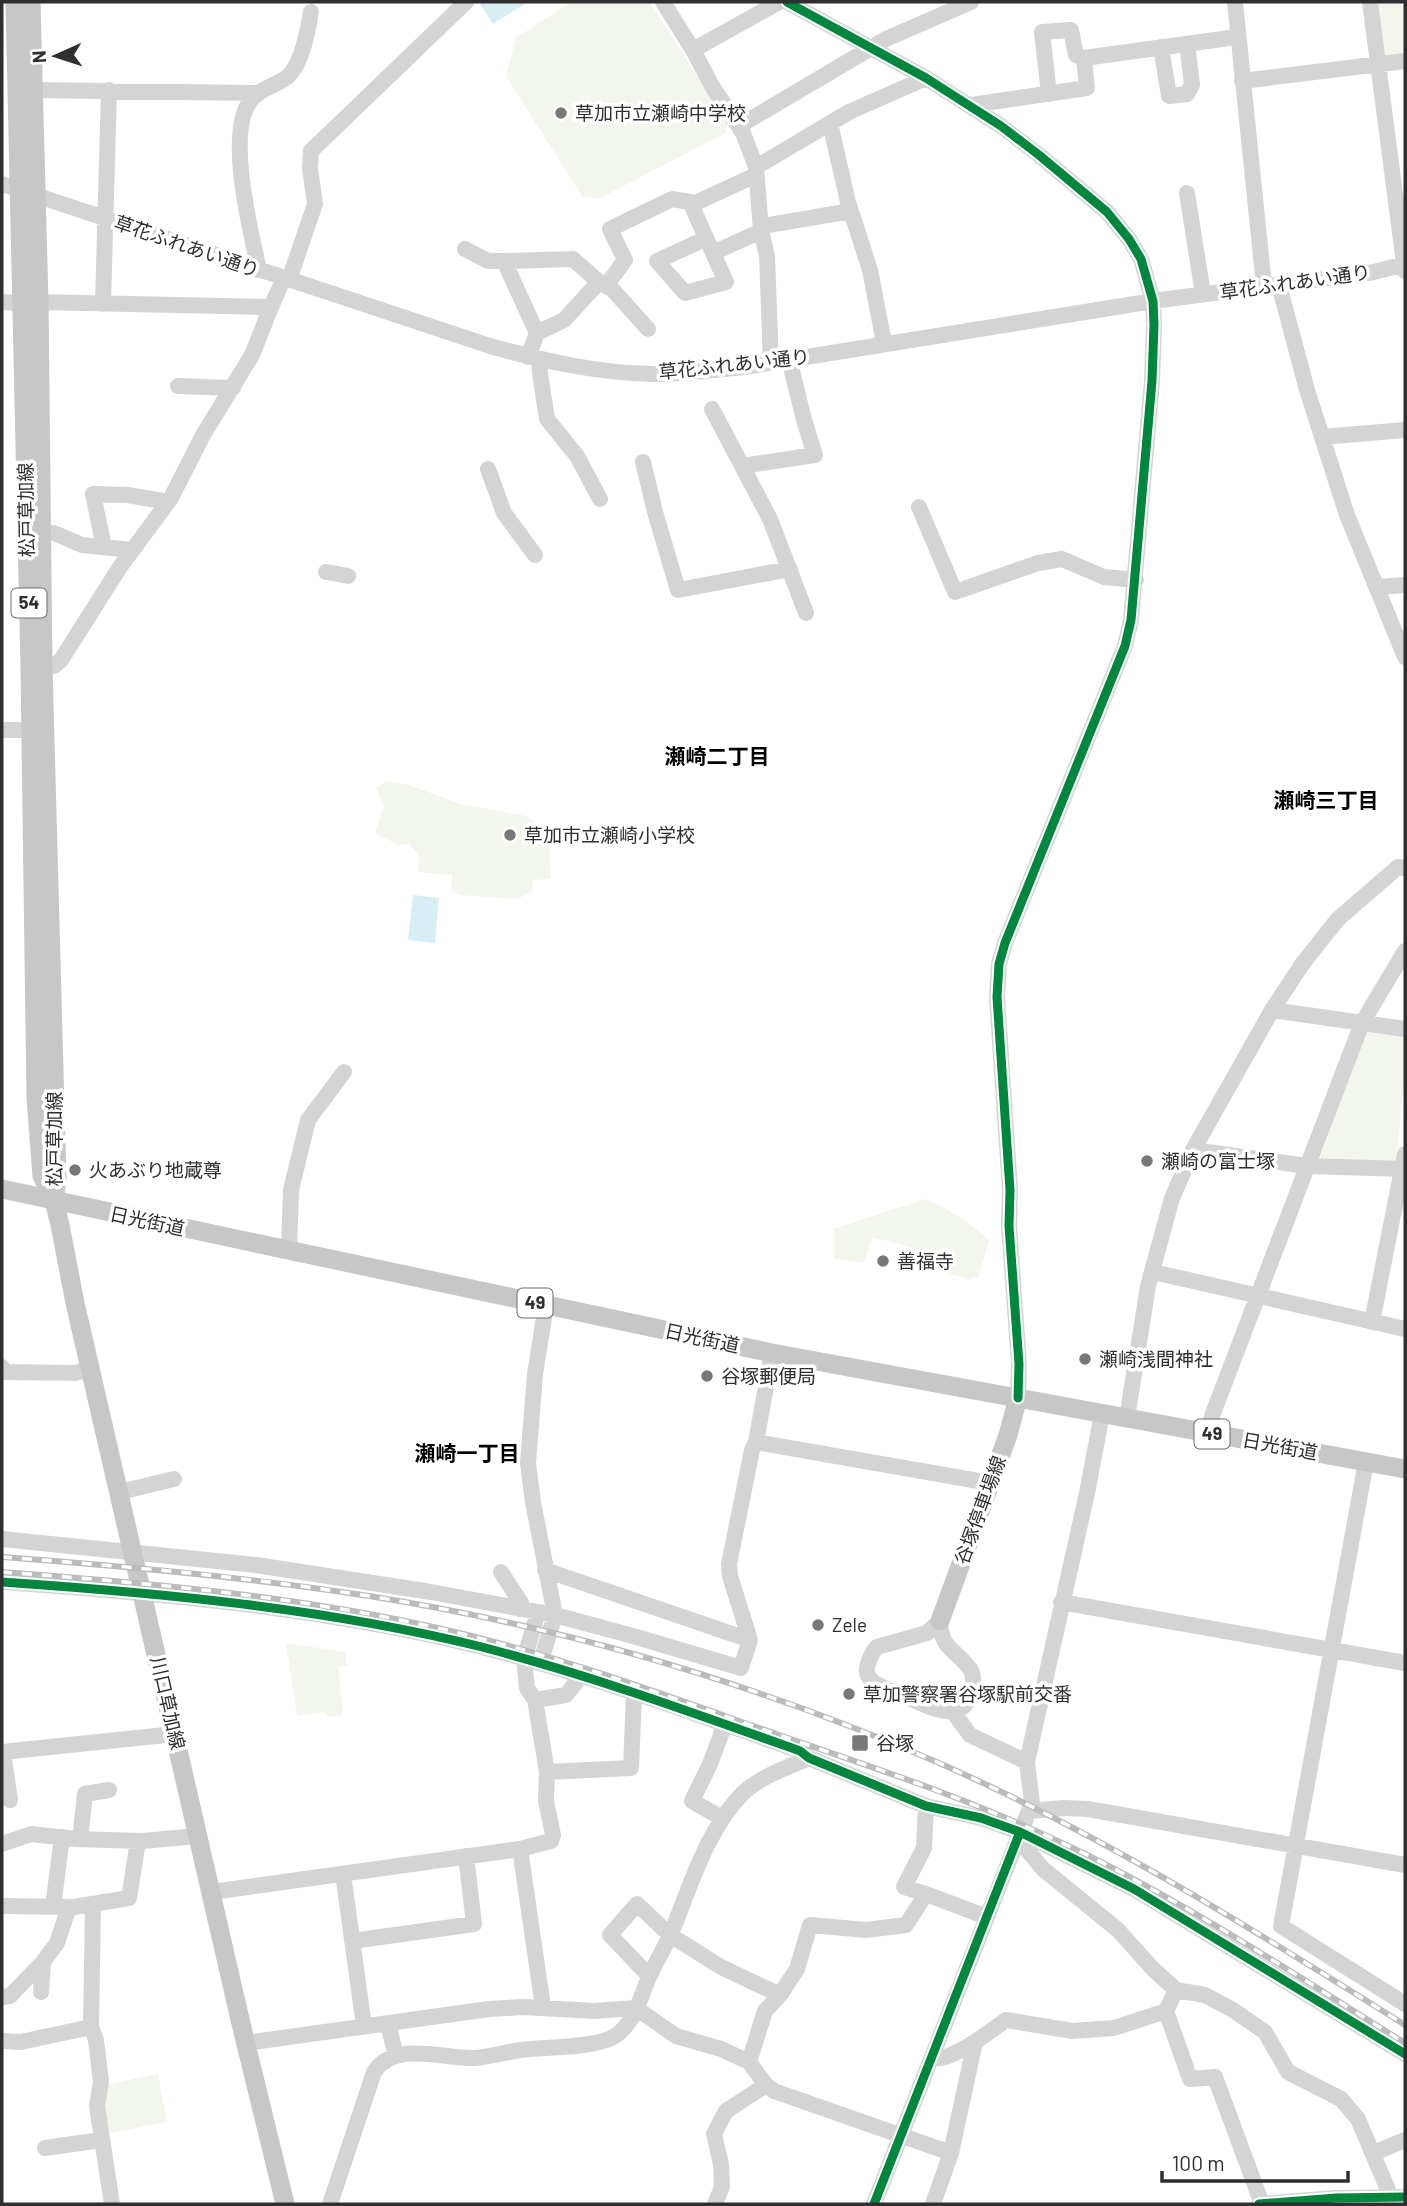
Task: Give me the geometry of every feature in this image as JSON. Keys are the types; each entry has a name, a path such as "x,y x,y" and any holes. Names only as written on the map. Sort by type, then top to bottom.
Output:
{"main road":[{"name":"松戸草加線","path":"15,2 20,302 57,1180 54,1201"},
{"name":"松戸草加線","path":"18,189 32,90 31,2"},
{"name":"松戸草加線","path":"20,302 42,533 37,668"},
{"name":"日光街道","path":"2,1189 772,1353 1405,1469"},
{"name":"川口草加線","path":"54,1201 90,1369 285,2204"},
{"name":"谷塚停車場線","path":"940,1621 1011,1427 1018,1398"}],"street":[{"path":"37,668 54,666 61,660 132,550 167,502 203,435 252,355 271,307 287,279 315,204 310,168 311,150 466,2"},
{"path":"693,50 779,2"},
{"path":"787,2 971,105 1039,155 1107,212 1129,239 1141,259 1153,301 1152,382 1136,580 1125,646 1005,943 999,964 997,997 1010,1190 1009,1226 1020,1381 1018,1398"},
{"path":"738,126 886,39 971,2"},
{"path":"1235,2 1242,81 1271,286 1348,515 1405,657"},
{"path":"1370,2 1405,271"},
{"path":"667,3 712,86 749,145 756,171 761,229 767,256 771,363"},
{"path":"259,270 245,204 240,148 243,117 249,102 257,93 288,77 306,41 311,12"},
{"path":"1049,94 1042,32 1071,30 1076,55 1084,58 1237,37"},
{"path":"1161,47 1169,96 1188,94 1192,85 1187,44"},
{"path":"971,105 1087,88 1084,58"},
{"path":"1242,81 1405,61"},
{"path":"691,205 756,171 830,123 926,78"},
{"path":"32,90 257,93"},
{"path":"103,304 109,90"},
{"path":"830,123 851,211 870,270 884,344"},
{"name":"草花ふれあい通り","path":"18,189 534,358 602,371 655,374 771,363 1153,301 1374,272 1405,265"},
{"path":"1187,193 1203,294"},
{"path":"537,333 564,320 625,260 610,229 672,198 690,202 709,246 761,229 851,211"},
{"path":"465,249 488,261 573,259 602,284 612,289 648,329"},
{"path":"504,261 537,333 534,358 540,374 547,419 577,456 600,499"},
{"path":"20,302 271,307"},
{"path":"742,466 815,454 789,359"},
{"path":"178,386 233,388"},
{"path":"712,409 771,519 806,613"},
{"path":"1322,437 1405,430"},
{"path":"643,462 678,590 790,569"},
{"path":"488,469 504,513 535,555"},
{"path":"104,547 93,494 128,495 167,502"},
{"path":"919,507 955,592 1038,563 1062,559 1104,577 1136,580"},
{"path":"42,533 54,533 82,545 132,550"},
{"path":"326,572 348,576"},
{"path":"1378,587 1405,585"},
{"path":"2,730 38,730"},
{"path":"1127,1418 1148,1286 1172,1198 1193,1150 1272,1010 1303,963 1338,919 1398,867 1405,868"},
{"path":"1208,1433 1212,1416 1362,1023 1405,951"},
{"path":"1272,1010 1405,1029"},
{"path":"289,1250 291,1190 308,1120 344,1072"},
{"path":"1193,1150 1307,1166 1405,1164 1372,1322"},
{"path":"1153,1272 1405,1329"},
{"path":"212,1892 520,1849 551,1841 546,1801 547,1772 534,1700 527,1688 533,1657 547,1614 545,1570 528,1464 535,1374 546,1306"},
{"path":"2,1539 256,1565 431,1592 547,1614 741,1668 750,1640 730,1576 729,1564 752,1450 757,1442 772,1353"},
{"path":"2,1367 5,1372 75,1373 90,1369"},
{"path":"874,2204 1032,1803 1027,1762 1102,1414"},
{"path":"757,1442 990,1483"},
{"path":"1366,1462 1281,1926 1405,2004"},
{"path":"120,1492 174,1479"},
{"path":"545,1570 750,1640"},
{"path":"502,1572 522,1603 520,1609"},
{"path":"2,1582 229,1603 340,1618 533,1657 800,1751 809,1758 926,1806 981,1818 1143,1895 1405,2054"},
{"path":"1061,1602 1405,1663"},
{"path":"940,1621 940,1634 945,1645 971,1670 974,1679 969,1699 953,1712 941,1710 874,1683 867,1673 867,1666 877,1647 927,1633 940,1621"},
{"path":"534,1700 566,1695 581,1676"},
{"path":"547,1772 631,1768 634,1694"},
{"path":"953,1712 970,1735 1027,1762"},
{"path":"722,1818 692,1801 710,1764 724,1724"},
{"path":"10,1800 2,1752 175,1734"},
{"path":"330,2204 379,2063 396,2056 421,2052 472,2058 491,2057 519,2050 604,2040 614,2037 622,2030 636,2008 670,1935 683,1898 722,1818 745,1791 771,1775 809,1758"},
{"path":"80,1839 85,1794 109,1790"},
{"path":"926,1806 923,1848 904,1887 987,1917"},
{"path":"1029,1811 1088,1809 1405,1865"},
{"path":"2,1844 31,1834 138,1841 198,1836"},
{"path":"1019,1836 1043,1868 1118,1930 1176,1990 1205,1995 1233,2010 1265,2032 1288,2072 1341,2099 1358,2119 1397,2199 1336,2197 1260,2204 1215,2077 1190,2080 1167,2011 1176,1990"},
{"path":"2,1997 10,1996 43,1962 57,1943 61,1907 62,1837"},
{"path":"2,1906 61,1907 129,1898 138,1841"},
{"path":"520,1849 543,2007"},
{"path":"352,1941 474,1924 466,1856"},
{"path":"343,1874 364,2026"},
{"path":"750,2062 765,2011 780,1995 797,1969 810,1925 866,1930 906,1925 926,1894"},
{"path":"93,1904 91,2027 96,2040 101,2081 97,2106 112,2204"},
{"path":"649,1976 610,1936 637,1904 670,1935 721,1967 780,1995"},
{"path":"41,1992 43,1962"},
{"path":"246,2043 489,2009 543,2007 594,2011 636,2008 676,2036 721,2049 750,2062 766,2085 774,2091 951,2153"},
{"path":"933,2057 940,2059 975,2042 1006,2020 1072,2031 1114,2028 1167,2011"},
{"path":"388,2024 396,2056"},
{"path":"2,2041 21,2042 91,2027"},
{"path":"933,2204 951,2153 975,2042"},
{"path":"715,2204 722,2187 721,2164 714,2134 726,2112 766,2085"},
{"path":"45,2148 101,2140"},
{"path":"1374,2153 1405,2140"}],"shaded area":[{"path":"571,2 650,2 727,123 726,133 598,199 582,196 506,76 516,38"},
{"path":"1377,2 1405,2 1405,55 1388,57 1382,53"},
{"path":"387,781 409,785 461,804 526,816 540,827 549,827 550,879 533,880 532,892 517,899 460,895 451,890 452,875 418,872 419,855 409,844 399,845 375,833 384,806 376,788"},
{"path":"1366,1030 1405,1037 1405,1072 1396,1163 1319,1161"},
{"path":"925,1199 958,1216 989,1240 978,1279 973,1277 972,1280 909,1262 911,1247 872,1237 864,1263 834,1259 834,1229"},
{"path":"286,1643 345,1652 347,1666 338,1667 343,1710 340,1716 330,1717 323,1712 297,1716"},
{"path":"158,2074 167,2122 104,2134 105,2085"}],"water":[{"path":"528,2 493,24 480,4"},
{"path":"413,895 439,898 435,943 408,940"}],"railway":[{"path":"2,1557 186,1573 369,1596 515,1624 659,1662 730,1684 870,1734 939,1763 1060,1821 1177,1885 1405,2025"},
{"path":"2,1572 223,1592 388,1618 485,1639 654,1691 932,1789 1007,1818 1081,1852 1205,1919 1405,2043"}],"cycle path":[{"path":"787,2 926,78 1001,126 1039,155 1107,212 1129,239 1141,259 1153,301 1152,381 1131,620 1125,646 1005,943 999,964 997,997 1010,1190 1009,1226 1019,1364 1018,1398"},
{"path":"2,1582 181,1597 361,1622 478,1646 640,1695 800,1751 809,1758 926,1806 981,1818 1020,1832 1134,1889 1405,2054"},
{"path":"874,2204 1020,1832"},
{"path":"1259,2204 1336,2198 1405,2197"}],"place":[{"name":"草加市立瀬崎中学校","path":"561,113"},
{"name":"草加市立瀬崎小学校","path":"510,835"},
{"name":"瀬崎の富士塚","path":"1147,1161"},
{"name":"火あぶり地蔵尊","path":"75,1170"},
{"name":"善福寺","path":"883,1261"},
{"name":"瀬崎浅間神社","path":"1085,1359"},
{"name":"谷塚郵便局","path":"707,1376"},
{"name":"Zele","path":"818,1625"},
{"name":"草加警察署谷塚駅前交番","path":"849,1694"},
{"name":"谷塚","path":"860,1743"}],"district":[{"name":"瀬崎二丁目","path":"717,757"},
{"name":"瀬崎三丁目","path":"1326,801"},
{"name":"瀬崎一丁目","path":"467,1454"}]}
